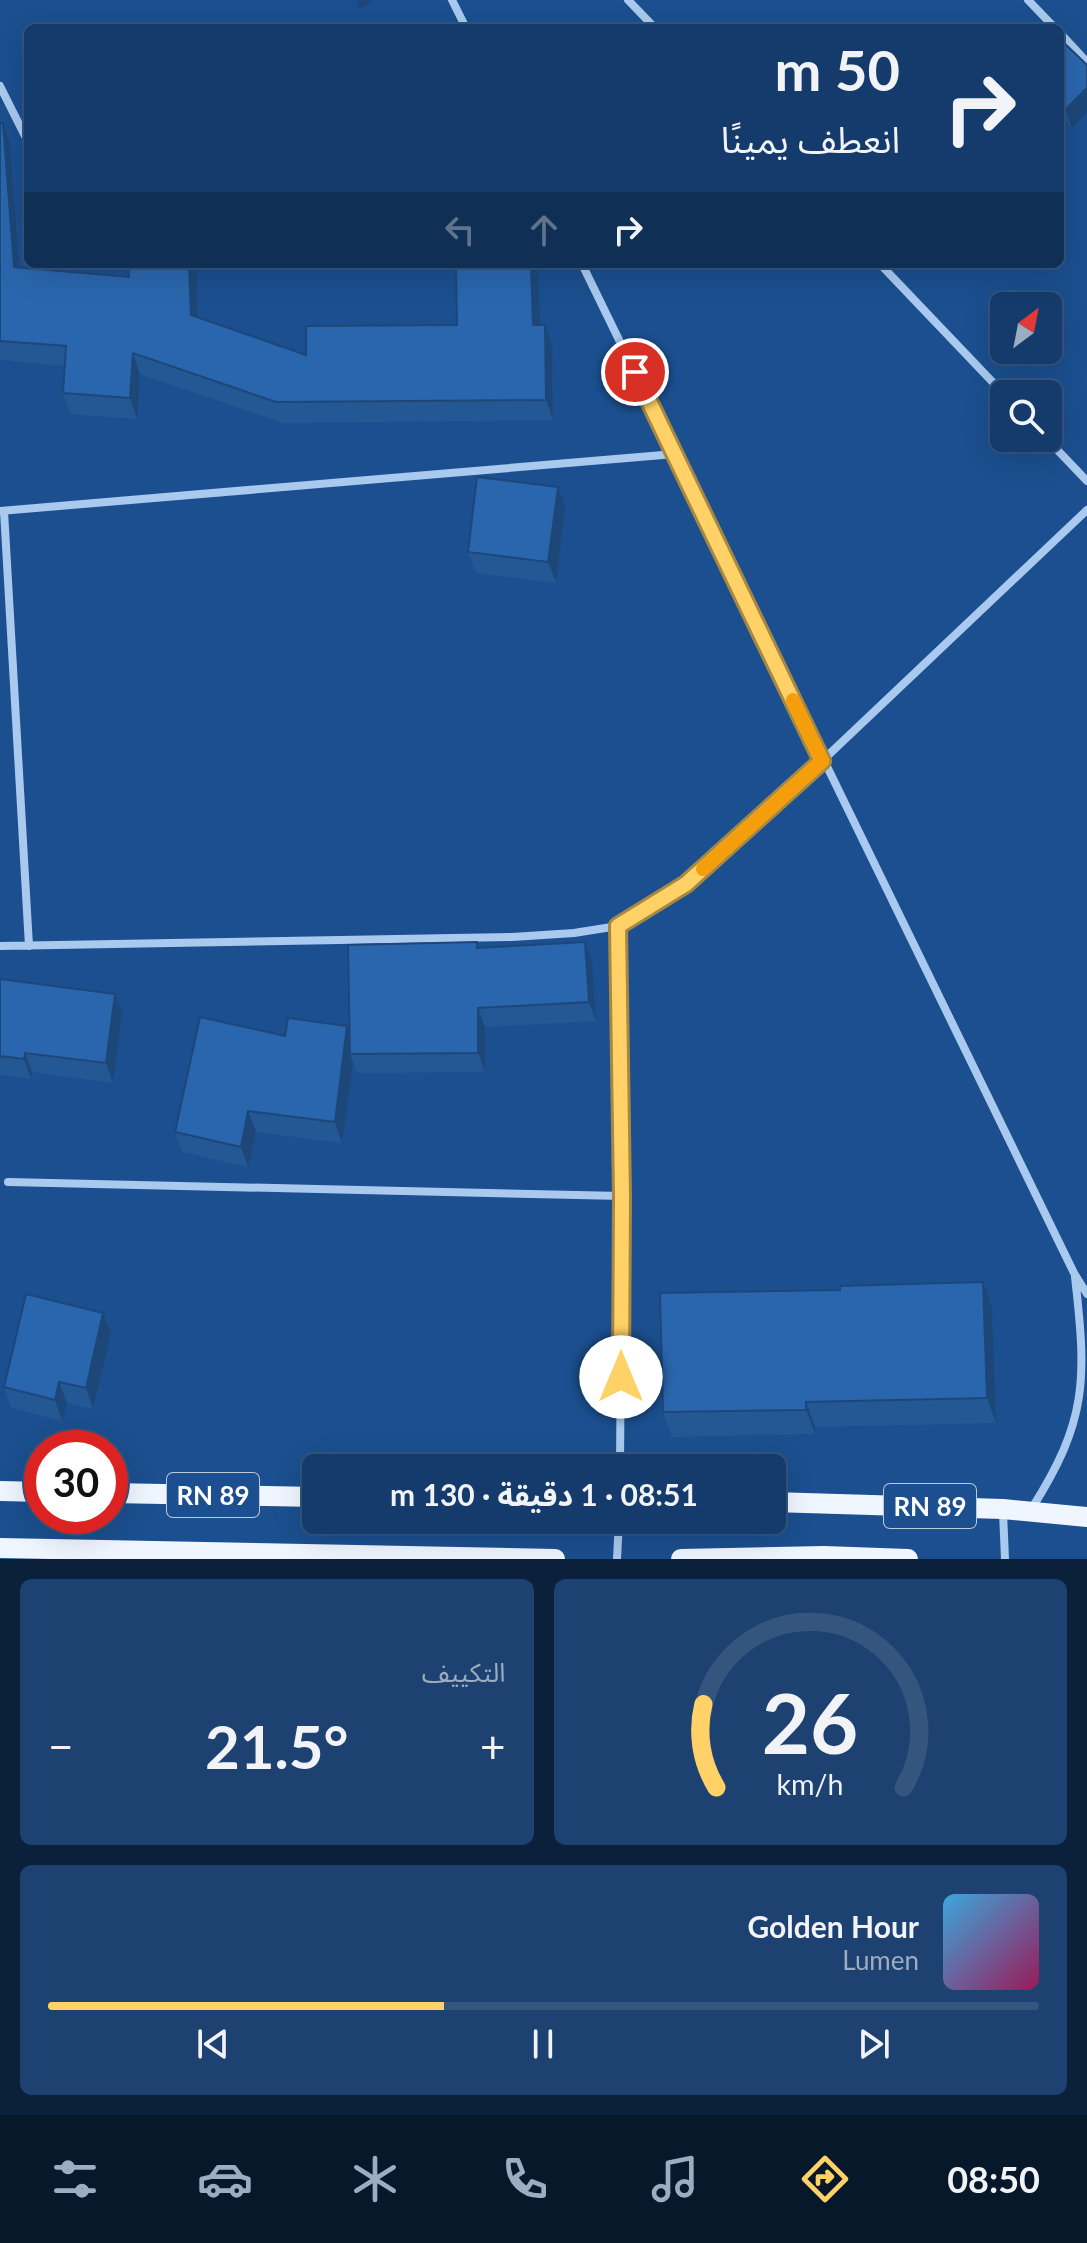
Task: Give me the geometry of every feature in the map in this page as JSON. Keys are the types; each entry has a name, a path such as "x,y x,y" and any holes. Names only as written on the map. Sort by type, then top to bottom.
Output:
{"main road":[{"path":"0,1491 24,1492"},
{"name":"RN 89","path":"128,1493 302,1497"},
{"name":"RN 89","path":"786,1502 1003,1509 1087,1517"},
{"name":"RN 89","path":"0,1548 555,1559"},
{"name":"RN 89","path":"681,1559 824,1556 908,1559"}],"street":[{"path":"452,0 464,24"},
{"path":"628,0 651,24"},
{"path":"1028,0 1051,24"},
{"path":"1064,37 1087,62"},
{"path":"0,86 24,134"},
{"path":"584,268 822,761 1087,1294"},
{"path":"884,268 991,380"},
{"path":"1059,452 1087,481"},
{"path":"29,946 2,511 675,454"},
{"path":"0,946 512,937 574,933 618,926 686,884 822,761 1087,510"},
{"path":"618,926 622,1196 620,1454"},
{"path":"8,1182 622,1196"},
{"path":"1030,1511 1069,1456 1081,1427 1087,1364 1074,1273"},
{"path":"1003,1509 1005,1559"},
{"path":"617,1559 618,1534"}],"building":[{"path":"1064,43 1087,65 1087,88 1065,110"},
{"path":"0,123 3,123 14,267 129,277 128,268 189,268 191,315 306,355 306,326 457,325 456,268 531,268 533,325 545,325 546,400 276,402 133,353 130,398 63,393 66,346 0,341"},
{"path":"477,477 558,487 548,562 468,552"},
{"path":"477,942 477,948 585,942 589,1002 478,1008 478,1053 350,1054 348,945"},
{"path":"0,979 115,994 106,1063 25,1053 24,1059 0,1056"},
{"path":"200,1017 285,1036 288,1018 347,1026 335,1122 248,1111 241,1147 175,1132"},
{"path":"983,1282 987,1398 806,1402 806,1410 663,1412 660,1293 840,1290 840,1286"},
{"path":"26,1294 103,1313 86,1388 59,1382 55,1400 4,1387"}],"slow traffic":[{"path":"703,869 822,761 793,700"}],"route":[{"path":"621,1377 618,926 686,884 822,761 635,372"}]}
